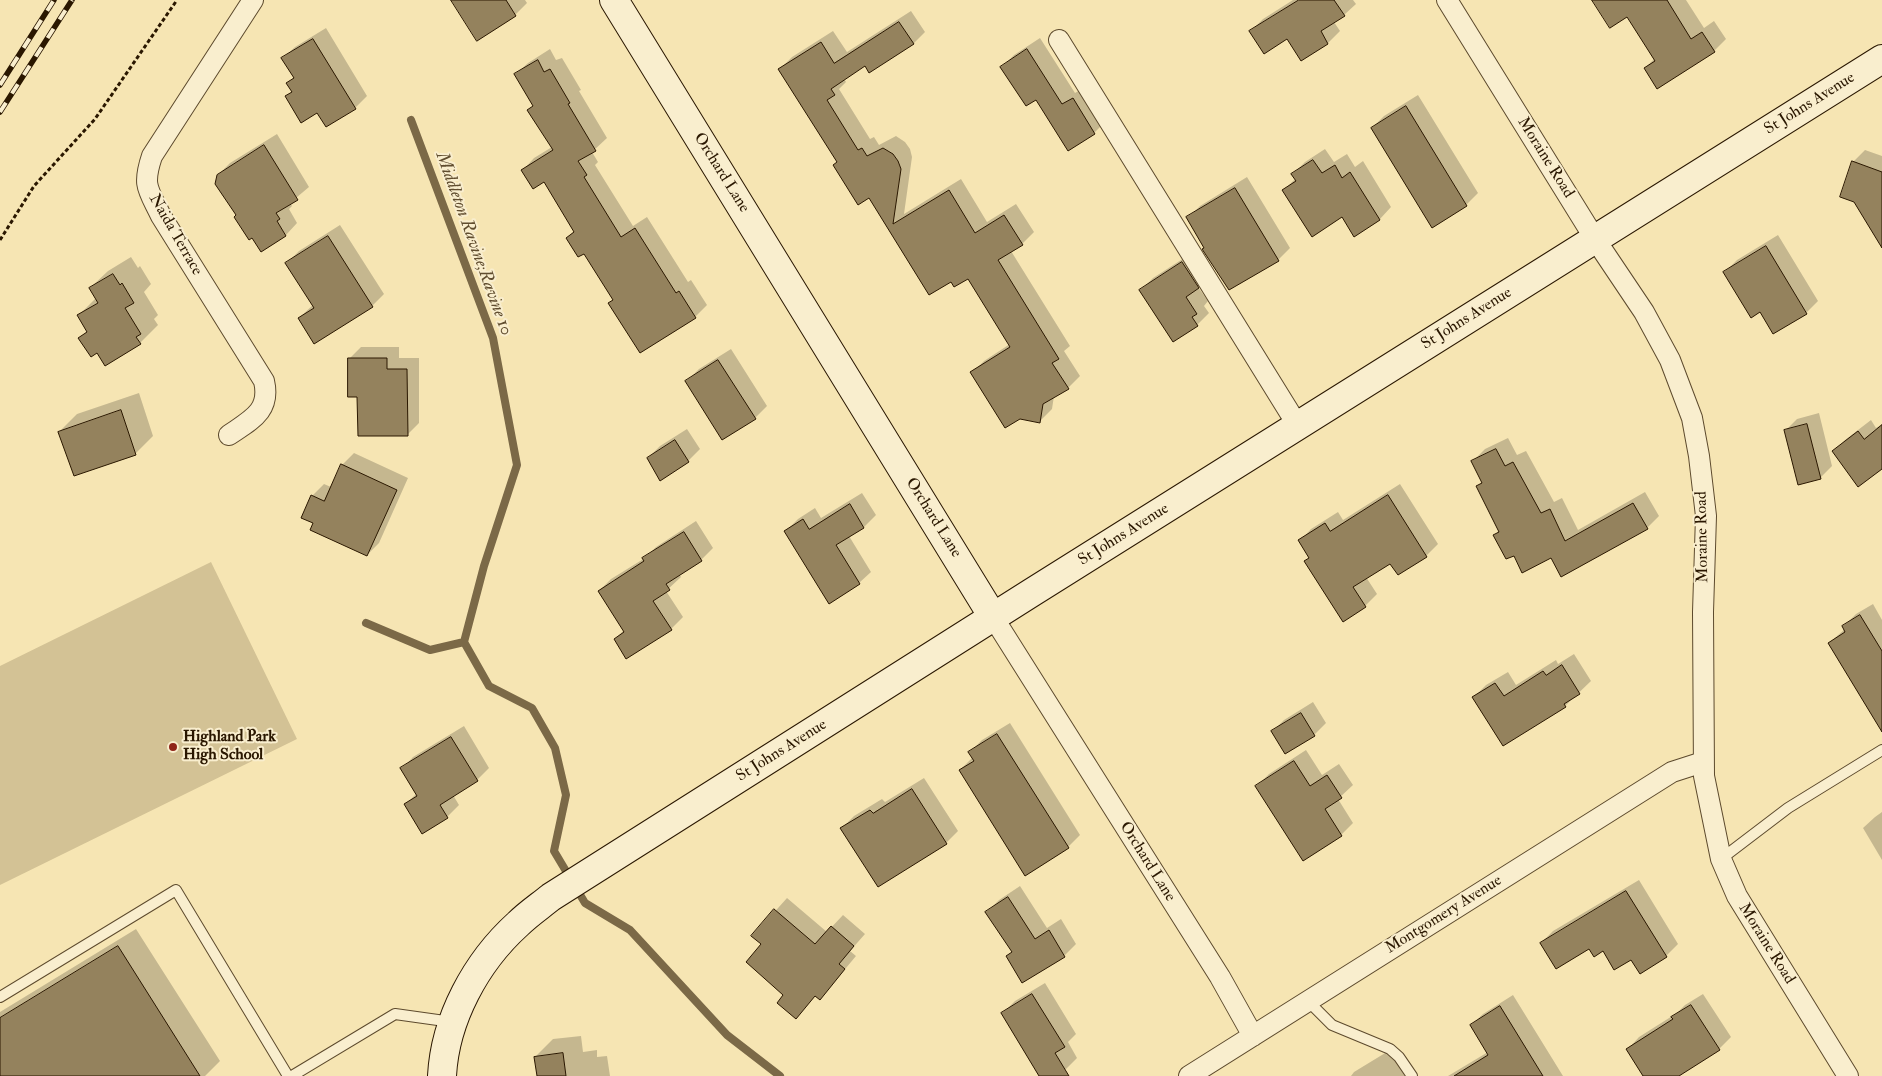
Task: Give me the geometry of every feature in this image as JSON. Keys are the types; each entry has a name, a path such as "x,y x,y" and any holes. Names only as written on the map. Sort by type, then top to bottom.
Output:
{"street":[{"name":"Naida Terrace","path":"229,435 256,417 265,403 266,391 264,381 161,216 147,188 146,174 152,156 253,0"},
{"name":"Orchard Lane","path":"614,0 993,617 1220,977 1253,1036"},
{"name":"Moraine Road","path":"1447,0 1595,239 1644,312 1666,352 1692,418 1699,456 1706,516 1703,612 1703,762 1704,776 1721,859 1737,896 1848,1076"},
{"path":"1059,40 1298,426"},
{"name":"St Johns Avenue","path":"442,1076 443,1060 453,1022 469,985 490,954 518,924 551,897 1882,59"},
{"name":"Montgomery Avenue","path":"1190,1076 1672,772 1703,762"}],"lane":[{"path":"1721,859 1788,808 1882,750"},
{"path":"0,997 176,890 288,1076"},
{"path":"1308,1001 1332,1025 1390,1049 1399,1057 1412,1076"},
{"path":"292,1076 395,1014 453,1022"}],"path":[{"path":"0,240 34,186 96,119 177,0"}],"shaded area":[{"path":"211,562 297,739 0,885 0,666"}],"building":[{"path":"451,0 506,0 516,16 477,41"},
{"path":"1299,0 1334,0 1345,16 1321,31 1328,44 1301,61 1287,39 1264,54 1249,31"},
{"path":"1592,0 1667,0 1691,39 1702,32 1715,52 1657,89 1644,68 1655,61 1627,17 1610,28"},
{"path":"899,22 914,44 869,73 865,66 831,89 835,95 827,100 858,150 862,148 867,156 883,148 893,154 898,161 901,169 893,224 949,190 975,233 1004,215 1023,245 998,260 1059,359 1052,363 1069,389 1043,404 1040,423 1020,419 1005,428 970,372 1010,347 968,279 954,287 951,282 929,295 869,198 858,205 833,165 837,162 778,69 821,42 834,63"},
{"path":"313,39 356,109 326,127 317,113 301,123 285,96 292,92 286,83 294,78 281,58"},
{"path":"1027,49 1062,104 1073,98 1095,134 1068,151 1036,100 1026,106 1000,67"},
{"path":"538,60 544,72 550,69 596,151 578,161 587,175 584,177 621,237 635,228 676,293 679,291 696,318 640,353 608,303 613,300 584,254 578,257 566,238 574,232 544,182 533,189 521,170 553,150 527,110 533,106 514,74"},
{"path":"1406,106 1467,206 1432,228 1371,128"},
{"path":"264,145 298,200 276,213 280,219 277,221 286,236 261,252 252,238 249,240 234,217 236,215 215,184 217,175"},
{"path":"1313,160 1322,173 1335,165 1342,178 1350,172 1380,220 1354,237 1342,217 1312,237 1282,190 1296,181 1291,174"},
{"path":"1852,161 1882,172 1882,248 1854,202 1840,197"},
{"path":"1235,188 1279,261 1229,290 1202,249 1204,248 1186,217"},
{"path":"328,236 373,307 314,344 298,318 314,308 285,263"},
{"path":"1766,246 1807,314 1773,334 1760,312 1751,318 1723,272"},
{"path":"1182,262 1199,288 1186,297 1197,314 1192,317 1198,326 1173,342 1139,290"},
{"path":"113,274 120,285 122,283 134,303 125,308 141,334 136,337 141,344 105,366 97,353 91,357 78,338 87,332 77,315 98,303 89,288"},
{"path":"348,358 387,358 387,369 407,369 408,436 358,436 357,397 348,397"},
{"path":"718,360 756,419 722,440 685,381"},
{"path":"121,410 136,455 74,476 58,432"},
{"path":"1807,424 1821,479 1798,485 1784,430"},
{"path":"1882,425 1882,469 1858,487 1832,451 1858,431 1864,439"},
{"path":"675,440 689,462 660,481 647,458"},
{"path":"1496,449 1505,466 1513,462 1541,513 1550,509 1565,541 1633,503 1648,529 1561,577 1551,558 1522,573 1514,556 1506,559 1493,535 1499,532 1476,486 1482,483 1471,461"},
{"path":"341,464 397,490 367,556 310,530 313,523 301,518 311,495 324,501"},
{"path":"1388,495 1427,557 1398,575 1390,564 1353,587 1366,607 1343,622 1304,561 1309,558 1298,540 1325,523 1330,531"},
{"path":"850,504 864,528 836,545 860,584 829,604 784,531 803,519 809,529"},
{"path":"684,532 702,561 666,584 670,590 653,601 672,630 626,659 614,639 624,632 598,591 644,561 642,558"},
{"path":"1860,615 1882,651 1882,732 1828,643 1845,632 1842,626"},
{"path":"1562,665 1580,694 1564,704 1566,707 1503,746 1472,697 1495,683 1504,696 1543,671 1546,675"},
{"path":"1301,713 1315,736 1285,754 1271,731"},
{"path":"997,734 1069,848 1025,876 959,770 974,761 968,752"},
{"path":"451,737 478,781 440,805 448,818 422,834 404,804 417,796 400,768"},
{"path":"1294,761 1310,786 1327,775 1342,798 1325,809 1342,836 1303,861 1255,786"},
{"path":"912,789 947,844 878,887 840,828 870,810 873,813"},
{"path":"1626,891 1667,957 1640,974 1631,960 1614,970 1603,951 1594,957 1589,949 1556,969 1540,943"},
{"path":"1008,897 1035,939 1049,930 1065,957 1022,983 1006,956 1012,952 985,912"},
{"path":"774,909 815,944 831,926 854,946 839,964 845,969 820,1000 815,996 796,1019 777,1003 783,995 746,962 761,944 751,936"},
{"path":"118,946 200,1076 0,1076 0,1018"},
{"path":"1032,994 1065,1047 1055,1053 1069,1076 1039,1076 1001,1013"},
{"path":"1691,1005 1720,1050 1679,1076 1643,1076 1626,1049 1673,1019 1671,1017"},
{"path":"1500,1006 1543,1076 1454,1076 1488,1055 1470,1025"},
{"path":"563,1053 566,1076 537,1076 534,1057"}],"waterway":[{"name":"Middleton Ravine;Ravine 10","path":"411,120 493,338 517,465 484,566 464,642 489,686 532,708 555,748 566,795 554,851 585,903 630,930 727,1035 780,1076"},
{"name":"Middleton Ravine;Ravine 10","path":"366,623 430,650 464,642"}],"railway":[{"path":"0,85 54,0"},
{"path":"0,112 72,0"}],"place":[{"name":"Highland Park High School","path":"173,747"}]}
